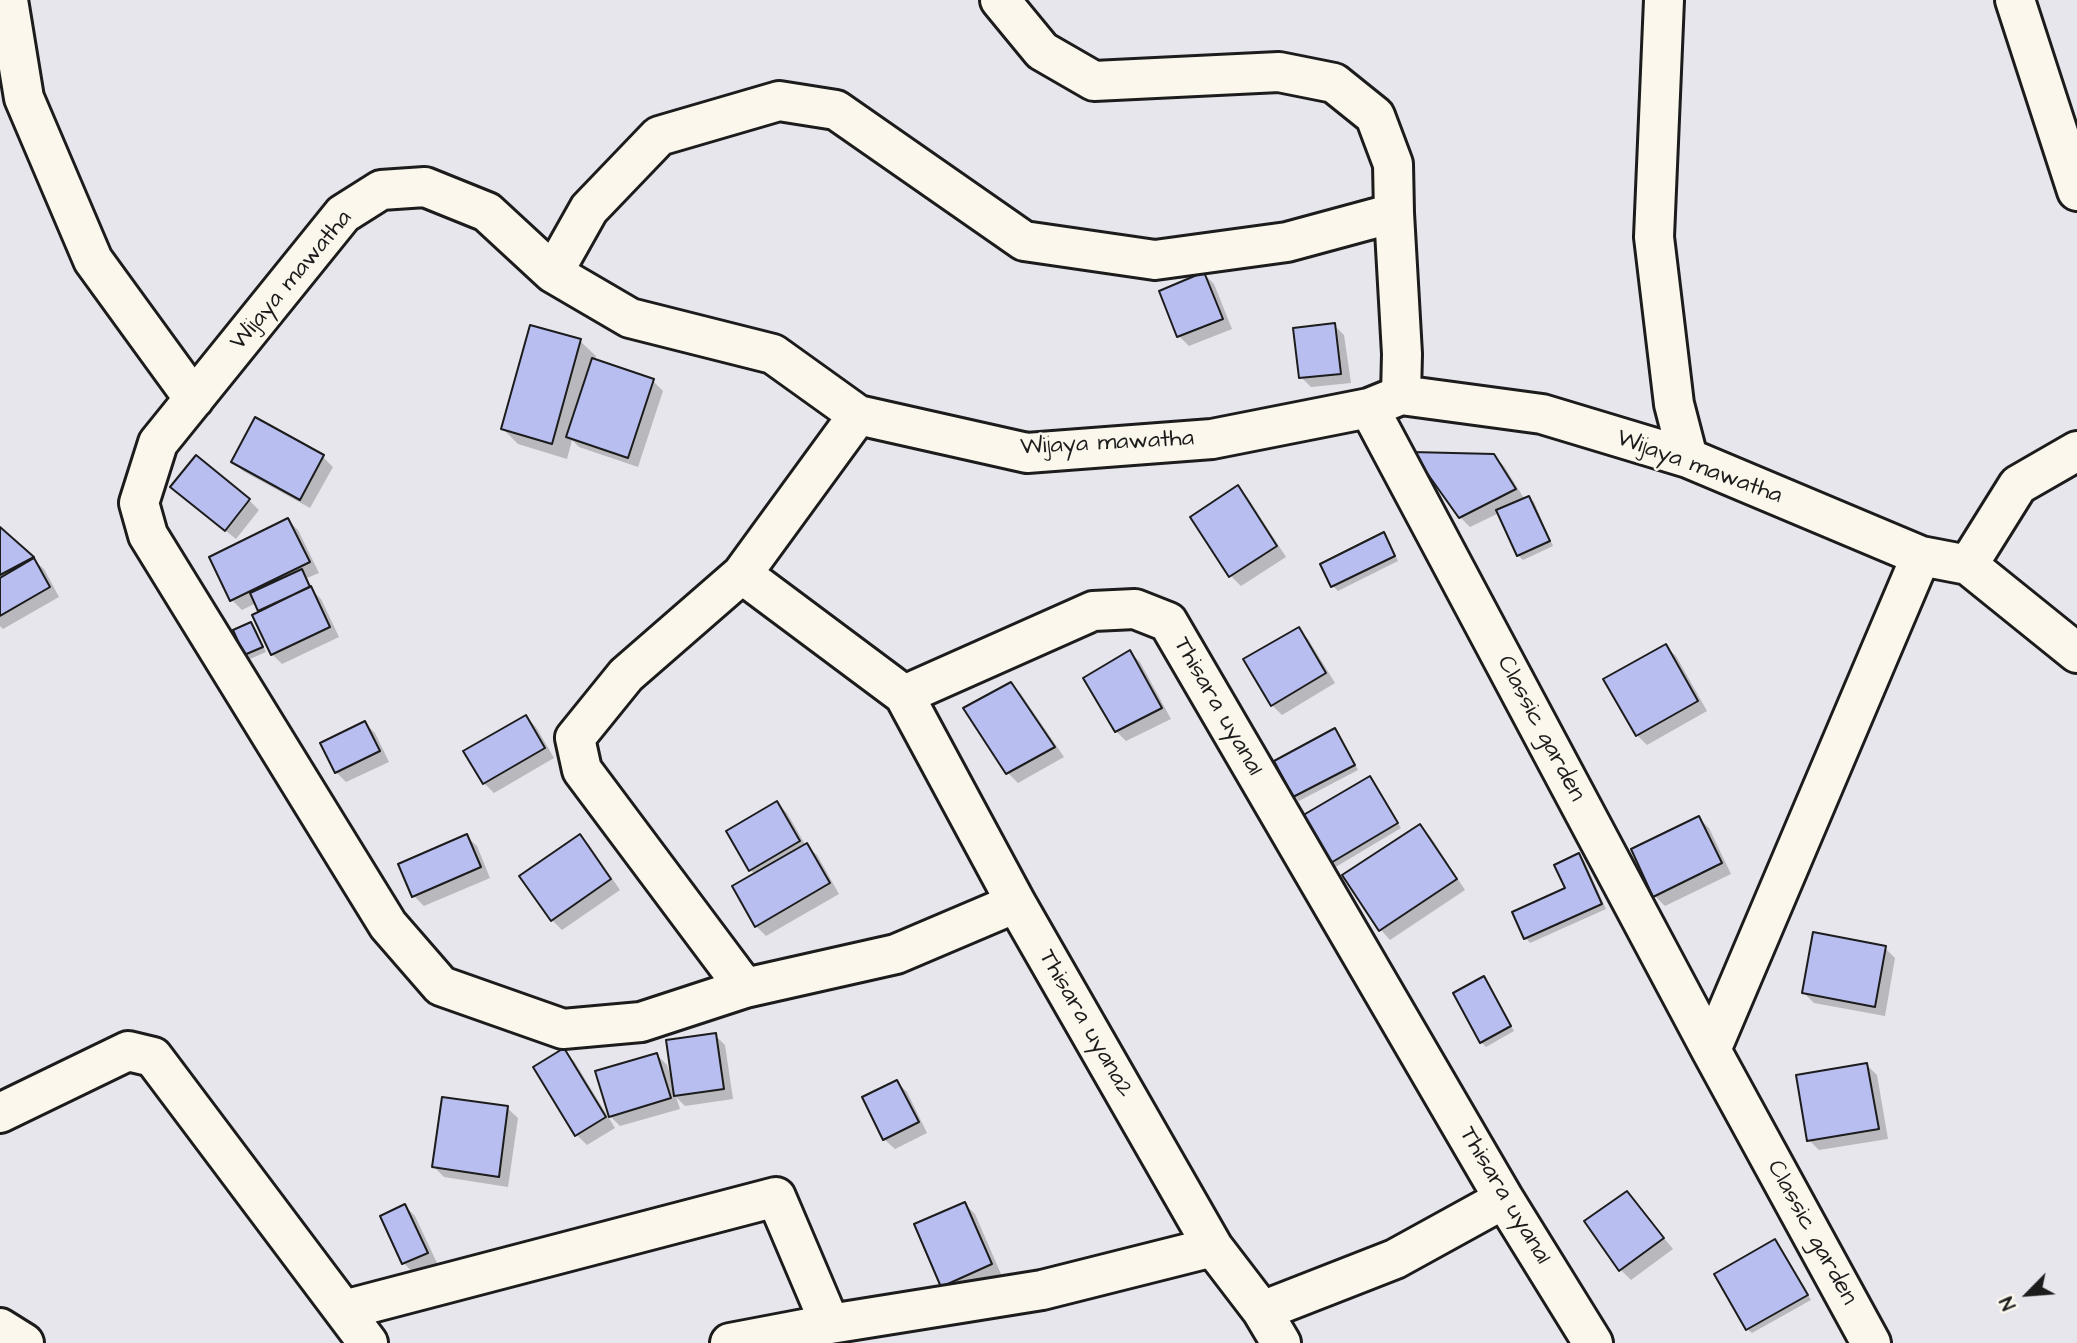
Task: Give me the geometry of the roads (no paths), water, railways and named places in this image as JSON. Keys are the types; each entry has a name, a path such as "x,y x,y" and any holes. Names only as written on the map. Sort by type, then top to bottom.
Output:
{"street":[{"path":"8,0 24,98 93,260 194,399"},
{"path":"1000,0 1042,51 1094,81 1279,72 1334,83 1375,116 1393,164 1402,354 1385,402"},
{"path":"1664,0 1654,237 1674,404 1688,458"},
{"path":"2015,0 2075,175"},
{"path":"553,273 589,209 659,136 779,101 836,110 1024,241 1155,260 1287,242 1394,213"},
{"name":"Wijaya mawatha","path":"1016,903 896,954 745,988 641,1022 563,1029 441,986 388,925 148,534 139,503 158,443 343,214 381,190 425,187 487,212 553,273 630,318 773,354 858,415 1027,453 1212,439 1385,402 1542,414 1688,458 1921,556 1968,565 2077,653"},
{"name":"Classic garden","path":"1385,402 1711,1049 1871,1343"},
{"path":"745,988 582,770 575,738 626,676 742,574 858,415"},
{"path":"1968,565 2018,485 2077,451"},
{"path":"1711,1049 1921,556"},
{"path":"742,574 904,695"},
{"name":"Thisara uyana1","path":"904,695 1093,611 1135,609 1168,622 1504,1199 1593,1343"},
{"name":"Thisara uyana2","path":"904,695 1016,903 1213,1248 1271,1327"},
{"path":"0,1113 128,1051 153,1057 368,1343"},
{"path":"344,1310 776,1197 830,1324"},
{"path":"1271,1327 1504,1199"},
{"path":"730,1343 1042,1290 1213,1248"},
{"path":"0,1328 24,1343"}]}
